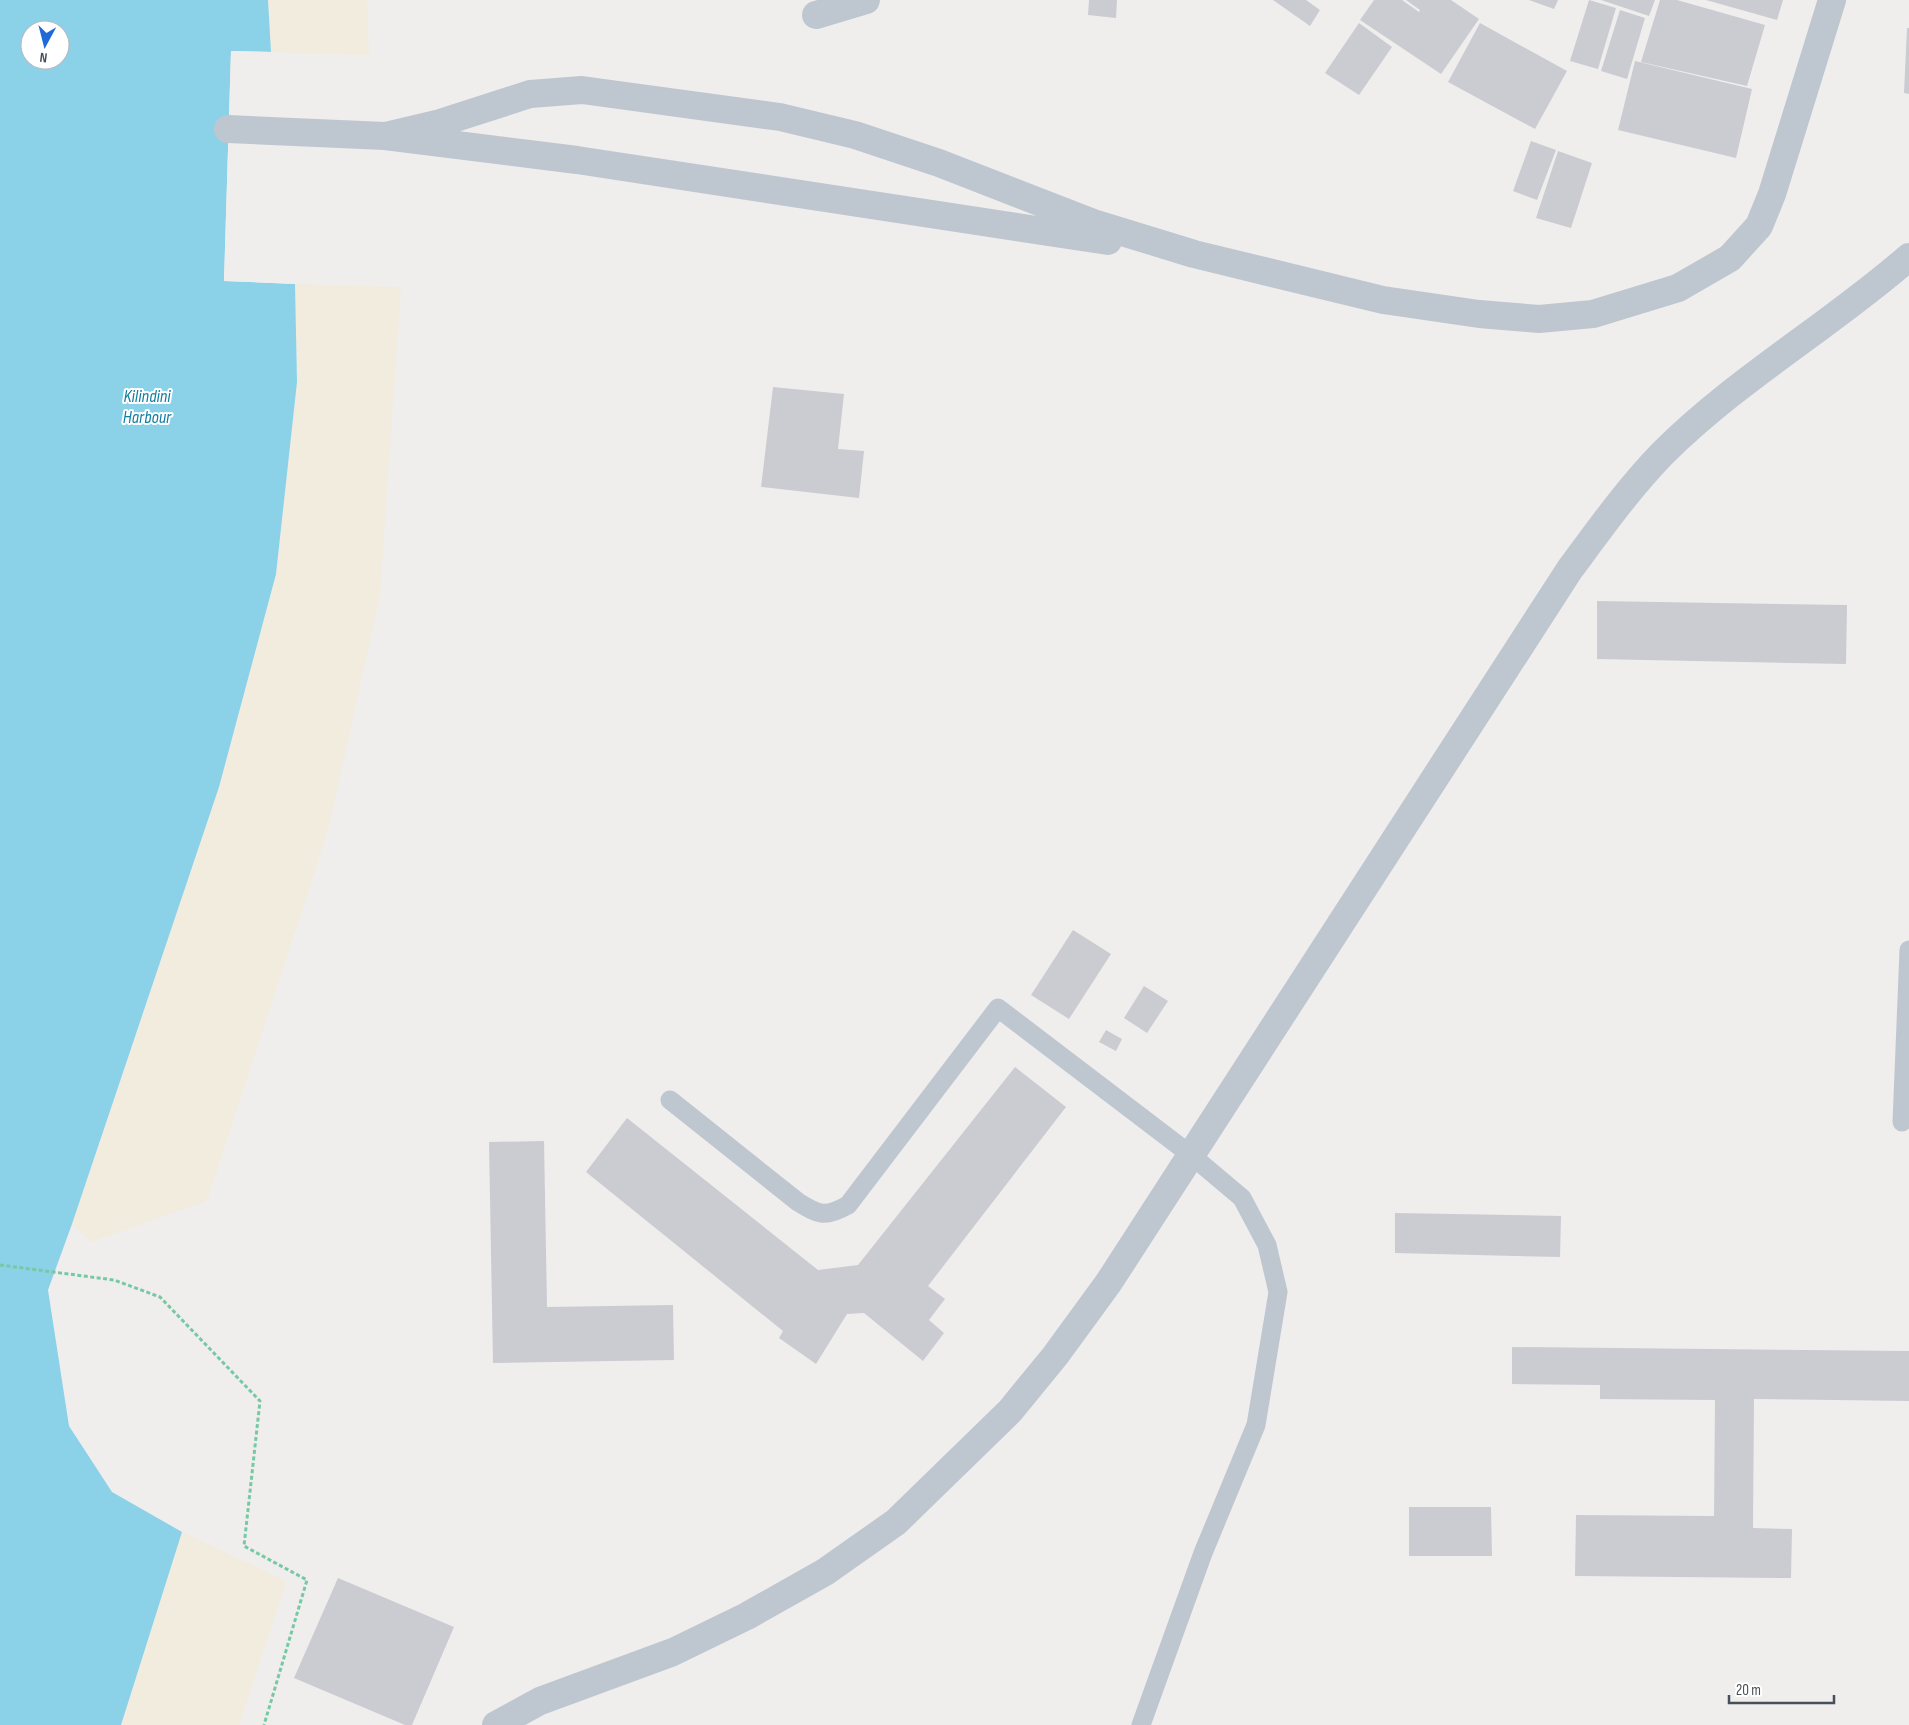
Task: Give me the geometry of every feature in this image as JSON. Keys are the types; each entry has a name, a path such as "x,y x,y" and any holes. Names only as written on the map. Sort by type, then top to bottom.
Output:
{"street":[{"path":"816,15 866,0"},
{"path":"385,136 440,123 530,94 582,90 780,117 854,135 939,163 1096,224 1194,254 1384,300 1479,314 1539,319 1593,314 1678,288 1730,258 1758,226 1772,194 1832,0"},
{"path":"228,129 385,136 577,160 1194,254"},
{"path":"496,1725 540,1701 673,1652 747,1616 825,1572 896,1522 1010,1411 1055,1356 1109,1282 1564,578 1609,515 1662,454 1709,411 1909,257"}],"lane":[{"path":"1902,1122 1909,950"},
{"path":"670,1100 798,1202 816,1213 832,1214 848,1205 998,1008 1191,1155 1242,1198 1268,1245 1278,1292 1256,1425 1203,1553 1140,1725"}],"path":[{"path":"0,1264 114,1280 160,1297 260,1401 244,1546 307,1580 264,1725"}],"sand":[{"path":"268,0 367,0 369,55 271,52"},
{"path":"295,284 401,287 380,595 329,827 207,1201 91,1242 72,1224 219,787 276,574 297,382"},
{"path":"182,1532 286,1581 239,1725 121,1725"}],"water":[{"name":"Kilindini Harbour","path":"0,0 268,0 271,52 231,51 224,281 295,284 297,382 276,574 219,787 48,1290 69,1426 112,1492 182,1532 121,1725 0,1725"}],"pier":[{"path":"231,51 274,52 272,54 233,53 226,279 295,281 297,284 224,281"}],"building":[{"path":"1089,0 1117,0 1116,18 1088,15"},
{"path":"1273,0 1306,0 1320,10 1310,26"},
{"path":"1374,0 1402,0 1419,12 1420,10 1406,0 1451,0 1479,19 1441,74 1360,20"},
{"path":"1529,0 1558,0 1554,9"},
{"path":"1589,0 1616,8 1598,69 1570,61"},
{"path":"1601,0 1655,0 1649,16"},
{"path":"1660,0 1677,0 1765,25 1747,86 1641,62"},
{"path":"1706,0 1783,0 1777,20"},
{"path":"1620,10 1645,18 1627,79 1601,71"},
{"path":"1359,23 1392,47 1359,95 1325,73"},
{"path":"1480,23 1567,71 1535,129 1448,82"},
{"path":"1907,28 1909,28 1909,94 1904,93"},
{"path":"1635,61 1752,89 1736,158 1618,130"},
{"path":"1531,141 1556,150 1537,200 1513,191"},
{"path":"1558,151 1592,163 1571,228 1536,218"},
{"path":"773,387 844,394 838,449 864,451 859,498 761,487"},
{"path":"1597,601 1847,605 1846,664 1597,659"},
{"path":"1073,930 1111,954 1069,1019 1031,995"},
{"path":"1144,986 1168,1001 1147,1033 1124,1018"},
{"path":"1106,1030 1122,1039 1116,1051 1099,1042"},
{"path":"1015,1067 1066,1107 928,1286 945,1299 929,1320 944,1333 923,1361 864,1313 847,1314 816,1364 779,1338 783,1331 586,1172 627,1118 818,1270 858,1265"},
{"path":"544,1141 547,1307 673,1305 674,1360 493,1363 489,1142"},
{"path":"1395,1213 1561,1216 1560,1257 1395,1253"},
{"path":"1512,1347 1909,1351 1909,1401 1754,1399 1753,1528 1792,1529 1791,1578 1575,1576 1576,1515 1714,1516 1715,1400 1600,1399 1600,1385 1512,1384"},
{"path":"1409,1507 1491,1507 1492,1556 1409,1556"},
{"path":"338,1578 454,1627 412,1725 405,1725 294,1678"}]}
